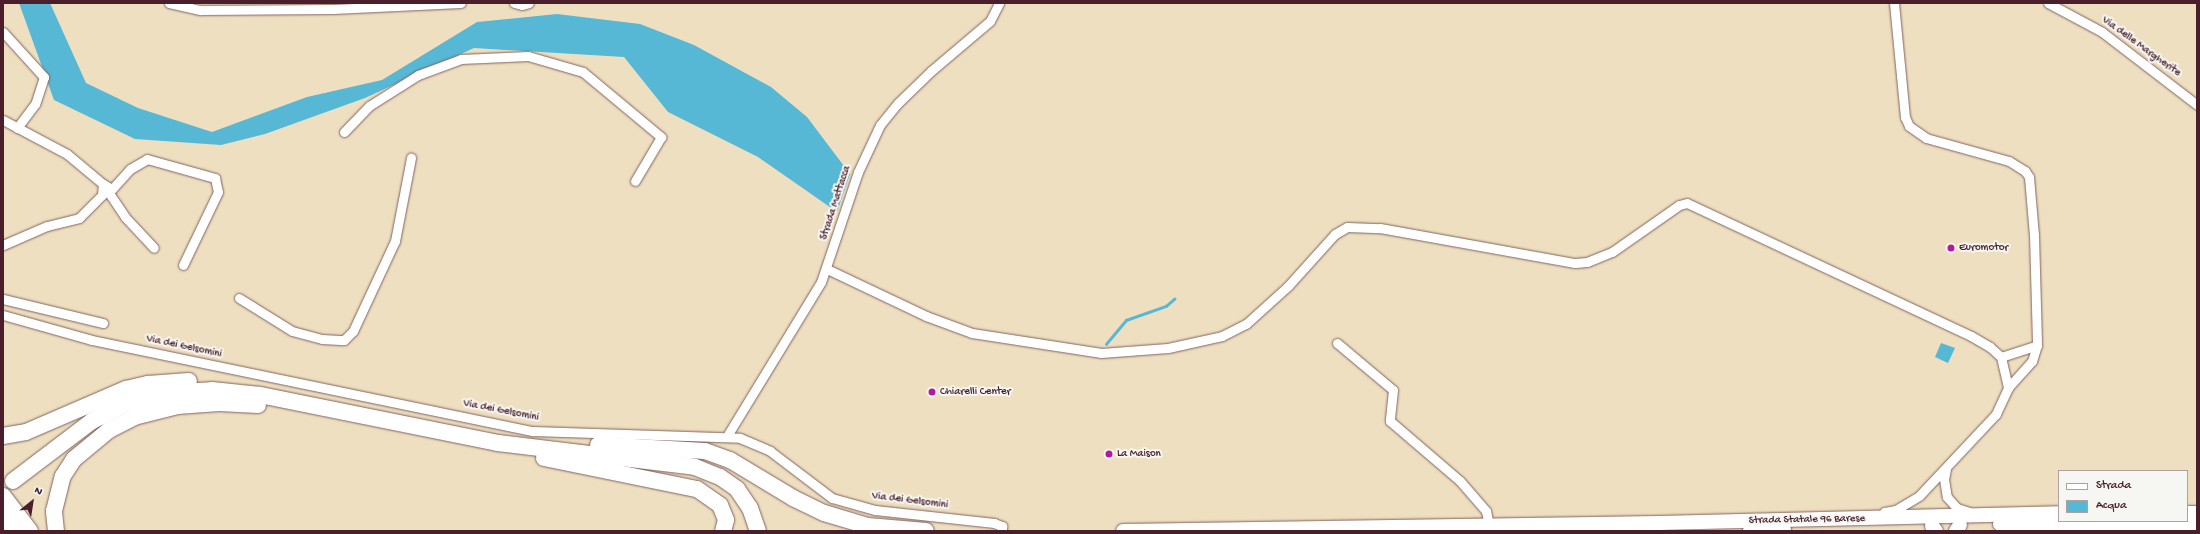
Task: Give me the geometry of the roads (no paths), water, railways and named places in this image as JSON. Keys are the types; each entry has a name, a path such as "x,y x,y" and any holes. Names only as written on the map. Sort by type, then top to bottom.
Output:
{"highway":[{"path":"3,436 26,432 119,392 148,384 185,381 208,383 248,393 498,443 704,470 725,479 737,489 750,508 756,526"},
{"path":"13,481 92,421 127,403 184,391 212,390 248,393"},
{"path":"56,531 54,510 63,476 74,459 109,430 134,417 153,411 201,404 307,405"},
{"path":"498,443 546,458 696,489 720,505 726,520 724,531"},
{"path":"525,447 558,444 705,451 730,460 793,498 824,513 868,526 926,531"},
{"path":"3,496 7,513 15,531"},
{"path":"7,513 30,531"}],"main road":[{"name":"Strada Statale 96 Barese","path":"1123,531 1798,520 2058,513"},
{"name":"Strada Statale 96 Barese","path":"1750,531 2197,523"}],"street":[{"path":"169,3 200,10 333,9 461,3"},
{"path":"514,3 522,5 529,3"},
{"name":"Strada Mattacca","path":"727,436 802,318 827,269 858,172 880,125 898,103 931,71 990,21 999,3"},
{"path":"1798,520 1831,514 1896,510 1911,502 1946,468 1996,414 2008,388 2032,361 2037,346 2034,235 2029,177 2025,171 2009,161 1926,138 1909,126 1904,104 1894,3"},
{"name":"Via delle Margherite","path":"2048,3 2102,32 2197,104"},
{"path":"3,32 44,77 35,104 17,128"},
{"path":"344,132 369,106 418,75 461,59 528,56 583,72 661,137 635,181"},
{"path":"3,120 67,154 103,184 112,189 130,169 146,159 215,178 218,192 183,265"},
{"path":"239,298 292,331 322,339 344,340 353,331 395,241 412,158"},
{"path":"3,244 47,226 79,218 102,195 103,184"},
{"path":"103,184 124,217 154,248"},
{"path":"827,269 926,316 972,333 1101,353 1168,348 1222,336 1246,324 1288,286 1335,234 1347,228 1380,228 1560,262 1581,263 1612,252 1679,205 1686,203 1990,346 2001,357 2008,388"},
{"path":"3,298 103,323"},
{"name":"Via dei Gelsomini","path":"3,315 92,340 533,431 727,436 755,442 770,451 832,498 874,510 994,523 1002,526 1002,531"},
{"path":"1337,343 1393,390 1390,421 1460,481 1486,511 1489,525"},
{"path":"2001,357 2037,346"},
{"path":"1946,468 1944,490 1951,504 1957,508 1971,512 2003,510 2024,514"}],"water":[{"path":"19,3 50,3 86,83 138,108 212,132 307,97 382,80 477,22 557,14 640,24 694,45 771,87 807,117 850,174 837,212 758,157 668,112 624,57 474,48 365,98 265,134 221,145 135,139 54,100"},
{"path":"1941,343 1955,348 1948,363 1935,357"}],"waterway":[{"path":"1106,344 1126,320 1166,306 1174,299"}],"place":[{"name":"Euromotor","path":"1951,248"},
{"name":"Chiarelli Center","path":"932,392"},
{"name":"La Maison","path":"1109,454"}]}
